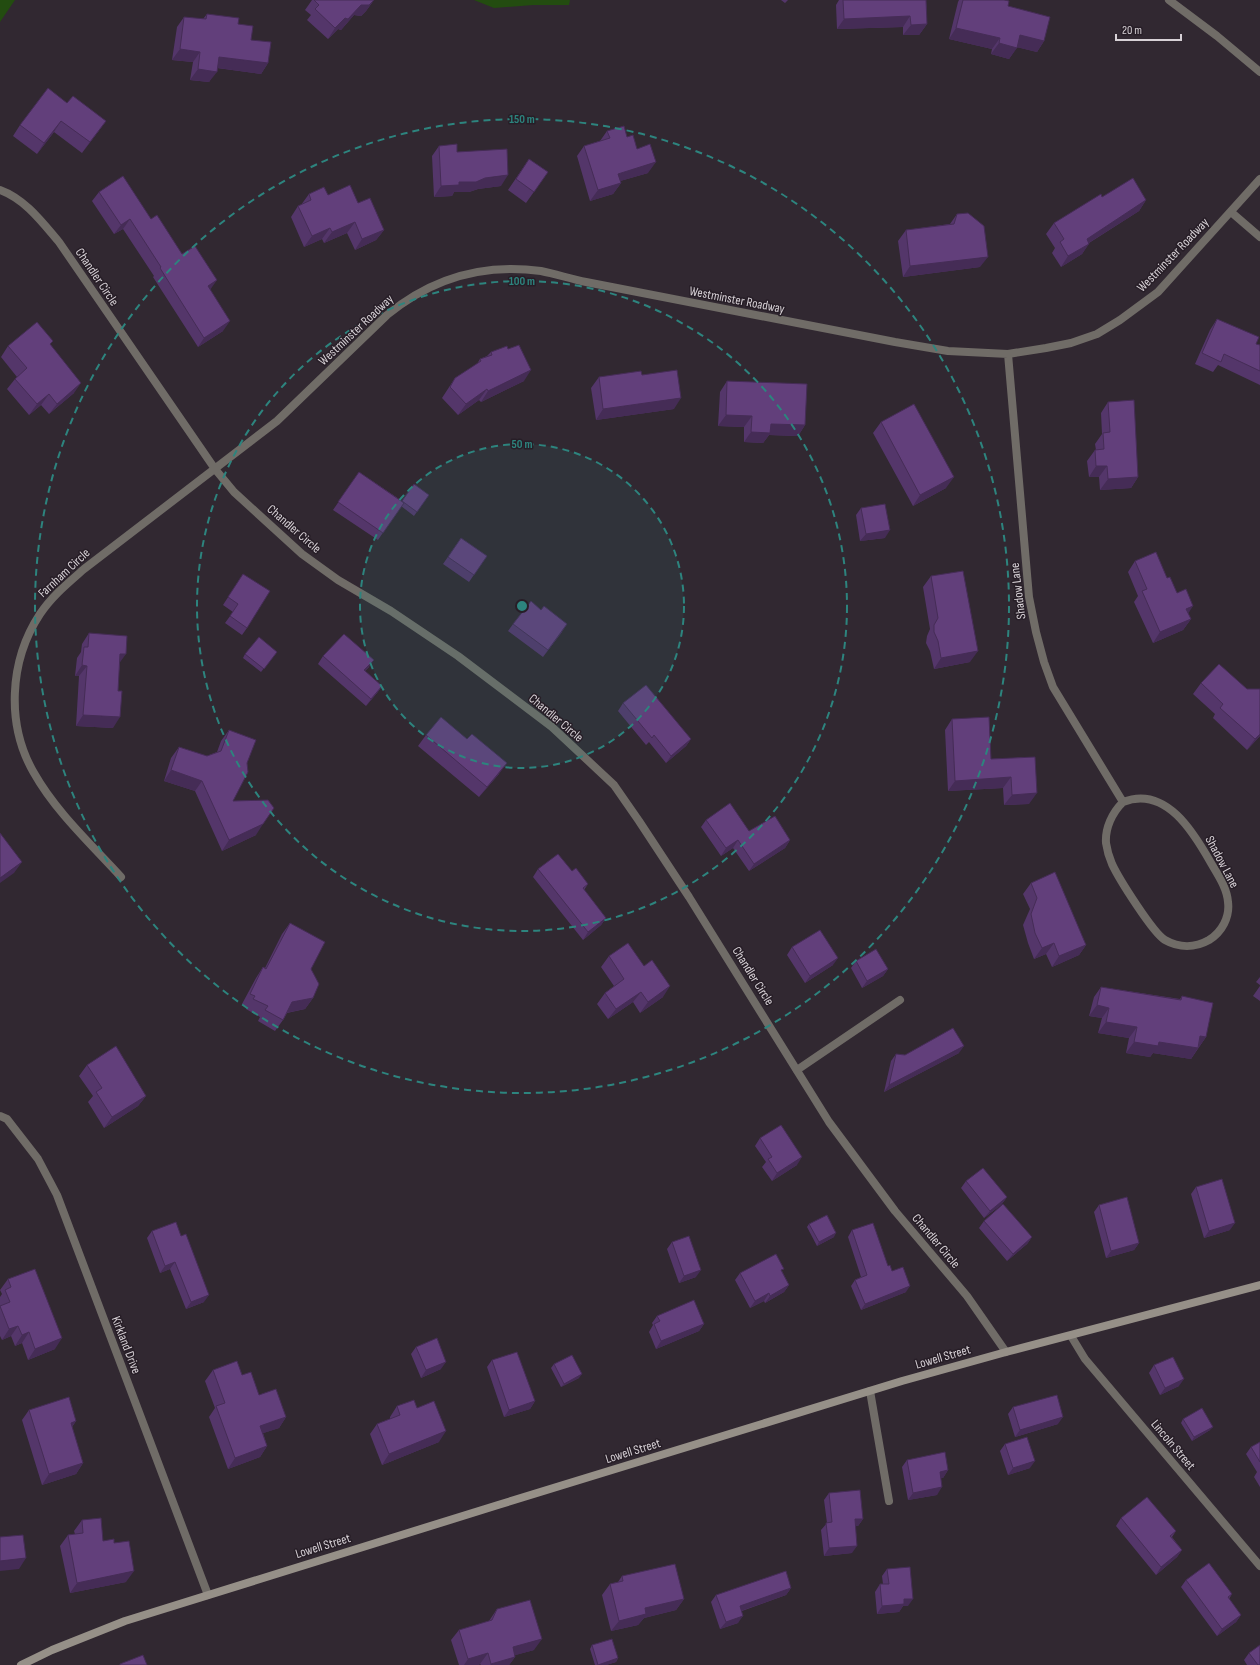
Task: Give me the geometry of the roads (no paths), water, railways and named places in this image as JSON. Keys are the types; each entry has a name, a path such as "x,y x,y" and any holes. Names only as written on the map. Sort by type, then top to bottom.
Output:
{"main road":[{"name":"Lowell Street","path":"21,1665 52,1650 125,1621 870,1391 1006,1352 1260,1285"}],"street":[{"path":"1169,0 1217,36 1260,72"},
{"name":"Westminster Roadway","path":"215,469 277,421 401,303 419,292 446,279 488,269 541,272 895,342 948,351 1008,354 1071,343 1097,334 1120,320 1158,292 1232,212 1260,179"},
{"name":"Chandler Circle","path":"0,190 18,200 31,210 59,242 215,469 234,492 302,554 338,580 391,611 458,656 552,728 614,786 689,896 829,1122 895,1211 967,1296 1006,1352"},
{"path":"1232,212 1260,237"},
{"name":"Shadow Lane","path":"1008,354 1029,597 1036,632 1044,662 1053,687 1123,802"},
{"name":"Farnham Circle","path":"121,878 48,796 29,764 20,739 15,714 15,682 19,662 25,642 34,623 59,591 84,569 215,469"},
{"name":"Shadow Lane","path":"1133,799 1145,799 1165,805 1188,827 1203,850 1226,889 1228,903 1228,912 1224,923 1216,935 1209,940 1199,945 1185,946 1171,943 1161,937 1153,929 1123,882 1112,864 1106,841 1108,827 1113,814 1123,802 1133,799"},
{"path":"797,1070 900,1000"},
{"name":"Kirkland Drive","path":"0,1116 7,1119 34,1153 57,1195 208,1595"},
{"name":"Lincoln Street","path":"1071,1336 1085,1359 1260,1566"},
{"path":"870,1391 889,1501"}]}
